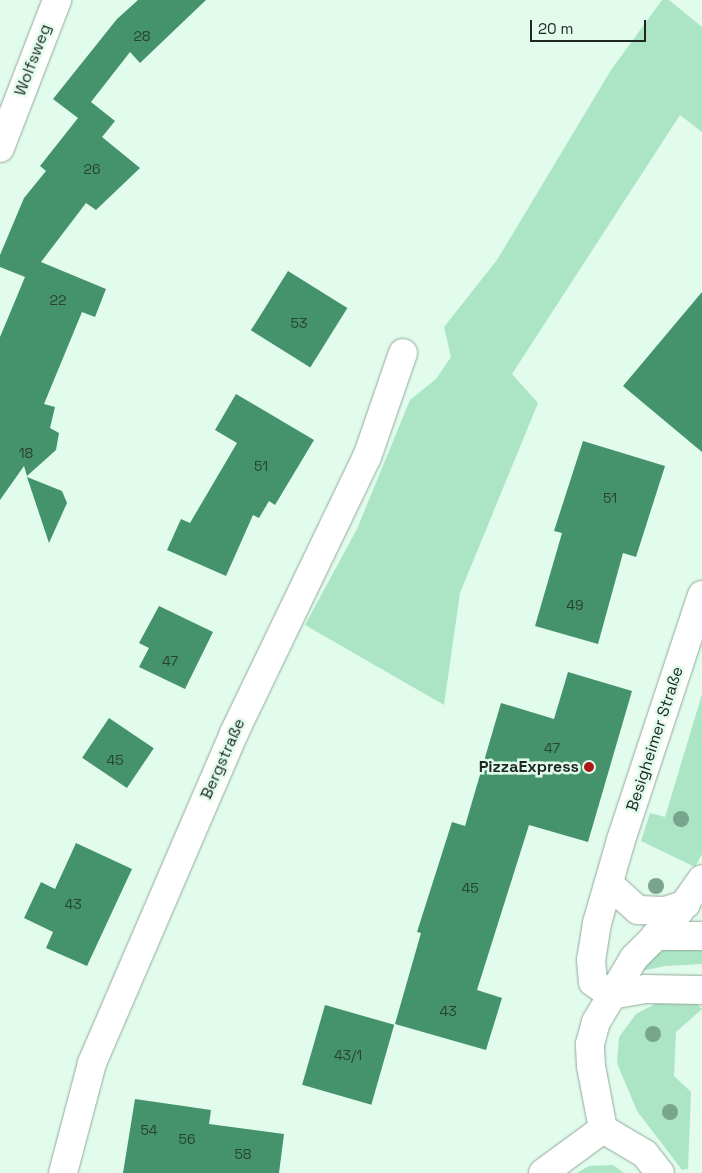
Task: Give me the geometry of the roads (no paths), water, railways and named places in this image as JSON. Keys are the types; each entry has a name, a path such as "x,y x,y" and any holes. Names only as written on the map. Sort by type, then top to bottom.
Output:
{"street":[{"name":"Wolfsweg","path":"0,148 57,0"},
{"name":"Bergstraße","path":"63,1173 92,1063 234,733 367,457 403,353"},
{"name":"Besigheimer Straße","path":"611,995 593,982 590,960 609,884 702,595"},
{"path":"660,1173 646,1154 603,1129 591,1066 590,1044 596,1022 634,958 686,904 702,879"},
{"path":"609,884 638,910 665,911 686,904"},
{"path":"655,936 702,936"},
{"path":"611,995 645,989 702,990"},
{"path":"543,1173 603,1129"}],"place":[{"name":"PizzaExpress","path":"589,767"}]}
